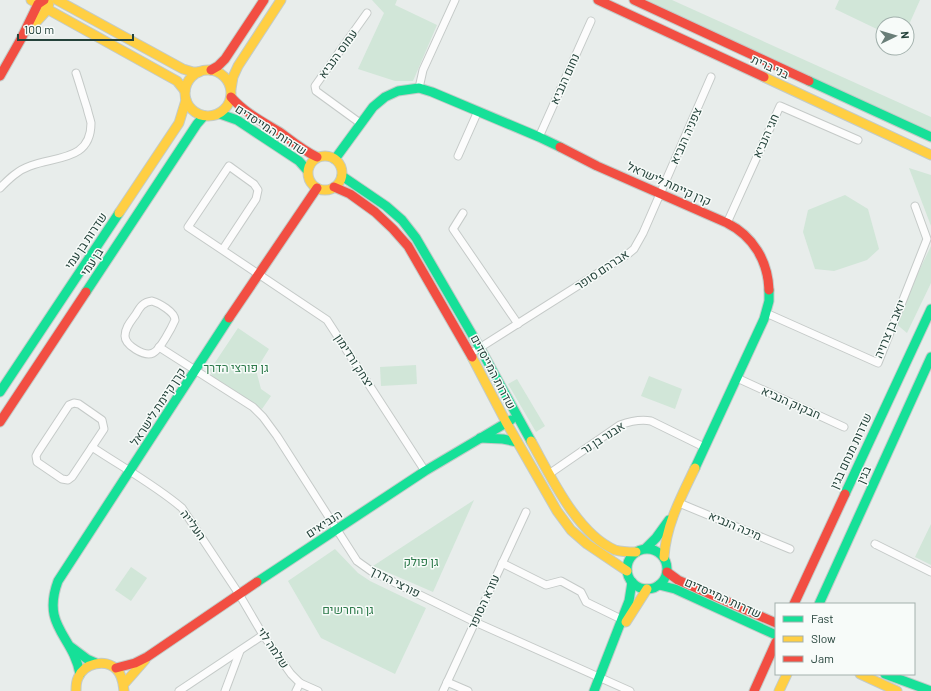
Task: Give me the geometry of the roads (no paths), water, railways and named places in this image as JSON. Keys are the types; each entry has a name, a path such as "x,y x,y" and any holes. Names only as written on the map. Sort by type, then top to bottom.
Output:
{"street":[{"path":"57,0 183,69 193,72 211,70 221,64 264,0"},
{"path":"0,76 21,39 38,1 49,5 176,81 186,95 191,109 204,116 210,117 220,114 227,107 233,77 238,66 282,0"},
{"path":"419,88 423,70 456,0"},
{"name":"בני ברית","path":"598,0 931,155"},
{"name":"בני ברית","path":"634,0 931,137"},
{"path":"21,39 49,5"},
{"name":"עמוס הנביא","path":"360,123 316,91 316,86 367,13"},
{"name":"נחום הנביא","path":"538,137 591,21"},
{"path":"211,70 222,74 226,78 231,93"},
{"path":"186,95 190,79 199,72"},
{"path":"0,188 11,176 28,166 46,160 74,154 83,148 89,139 91,122 76,73"},
{"name":"צפניה הנביא","path":"660,194 711,77"},
{"name":"קרן קיימת לישראל","path":"335,159 373,107 385,97 398,91 419,88 432,92 538,137 597,166 727,222 750,240 766,270 769,287 769,301 766,313 679,503 665,541 664,557"},
{"name":"שדרות המייסדים","path":"231,93 240,108 286,137 306,153 317,157"},
{"name":"שדרות בן עמי","path":"0,392 179,123 186,95"},
{"name":"חגי הנביא","path":"727,222 780,106 858,140"},
{"path":"458,156 478,111"},
{"name":"שדרות המייסדים","path":"220,114 237,120 299,161 307,170"},
{"name":"בן עמי","path":"0,422 197,124 204,116"},
{"path":"326,155 335,159 341,166 342,176 339,182 334,187 326,190 317,188 309,180 307,170 312,161 317,157 326,155"},
{"name":"יצחק ורדימון","path":"223,249 256,199 258,190 254,184 229,166 188,227 259,273 327,320 425,471"},
{"name":"שדרות המייסדים","path":"342,176 386,206 402,220 416,238 480,348 566,503 583,524 601,541 624,553 636,552"},
{"name":"שדרות המייסדים","path":"334,187 350,194 375,212 408,246 557,511 571,530 586,544 627,572"},
{"name":"קרן קיימת לישראל","path":"80,674 78,664 69,645 57,627 53,606 54,589 60,575 130,471 259,273 317,188"},
{"name":"אברהם סופר","path":"470,354 595,276 634,249 643,233 660,194"},
{"name":"יואב בן צרויה","path":"766,313 878,363 927,239 915,206"},
{"path":"463,213 453,229 518,324"},
{"path":"152,301 156,302 175,316 176,320 159,347 154,353 142,353 127,342 125,338 126,328 142,305 152,301"},
{"name":"שדרות מנחם בגין","path":"794,603 931,308"},
{"name":"פורצי הדרך","path":"159,347 252,407 263,417 277,436 357,561 370,571 475,622 630,691"},
{"name":"בגין","path":"819,603 931,357"},
{"name":"חבקוק הנביא","path":"737,378 844,427"},
{"path":"74,403 79,404 102,420 104,424 104,429 92,448 72,477 68,480 62,479 37,462 36,456 38,452 69,405 74,403"},
{"name":"הנביאים","path":"116,668 135,663 147,657 239,594 425,471 517,416"},
{"name":"אבנר בן נר","path":"549,474 620,425 633,421 651,421 704,447"},
{"path":"480,438 504,439 517,442"},
{"name":"העלייה","path":"92,448 130,471 182,508 239,594"},
{"name":"קרן קיימת לישראל","path":"646,548 656,538 679,503"},
{"name":"מיכה הנביא","path":"679,503 790,549"},
{"name":"עזרא הסופר","path":"443,691 526,512"},
{"path":"875,544 931,572"},
{"path":"646,548 657,551 664,557 667,565 667,572 665,579 659,585 647,589 638,587 632,582 627,572 628,561 636,552 646,548"},
{"path":"502,563 546,585 561,581 581,592 586,602 621,619"},
{"name":"שדרות המייסדים","path":"667,572 678,580 775,623"},
{"path":"594,691 629,601 632,582"},
{"name":"שדרות המייסדים","path":"659,585 675,589 775,635"},
{"path":"613,644 647,589"},
{"name":"שלמה לוי","path":"239,594 263,636 290,674 300,683 318,691"},
{"path":"180,691 263,636"},
{"path":"754,691 775,644"},
{"name":"קרן קיימת לישראל","path":"69,645 87,659 116,668"},
{"path":"225,691 240,651"},
{"name":"הנביאים","path":"124,687 147,657"},
{"path":"75,689 80,674 84,669 96,663"},
{"path":"116,668 120,673 124,687"},
{"path":"779,691 787,675"},
{"path":"862,675 897,691"},
{"path":"887,675 931,691"},
{"path":"447,682 468,691"},
{"path":"296,691 300,683"}],"park label":[{"name":"גן פורצי הדרך","path":"236,368"},
{"name":"גן פולק","path":"421,562"},
{"name":"גן החרשים","path":"348,610"}]}
